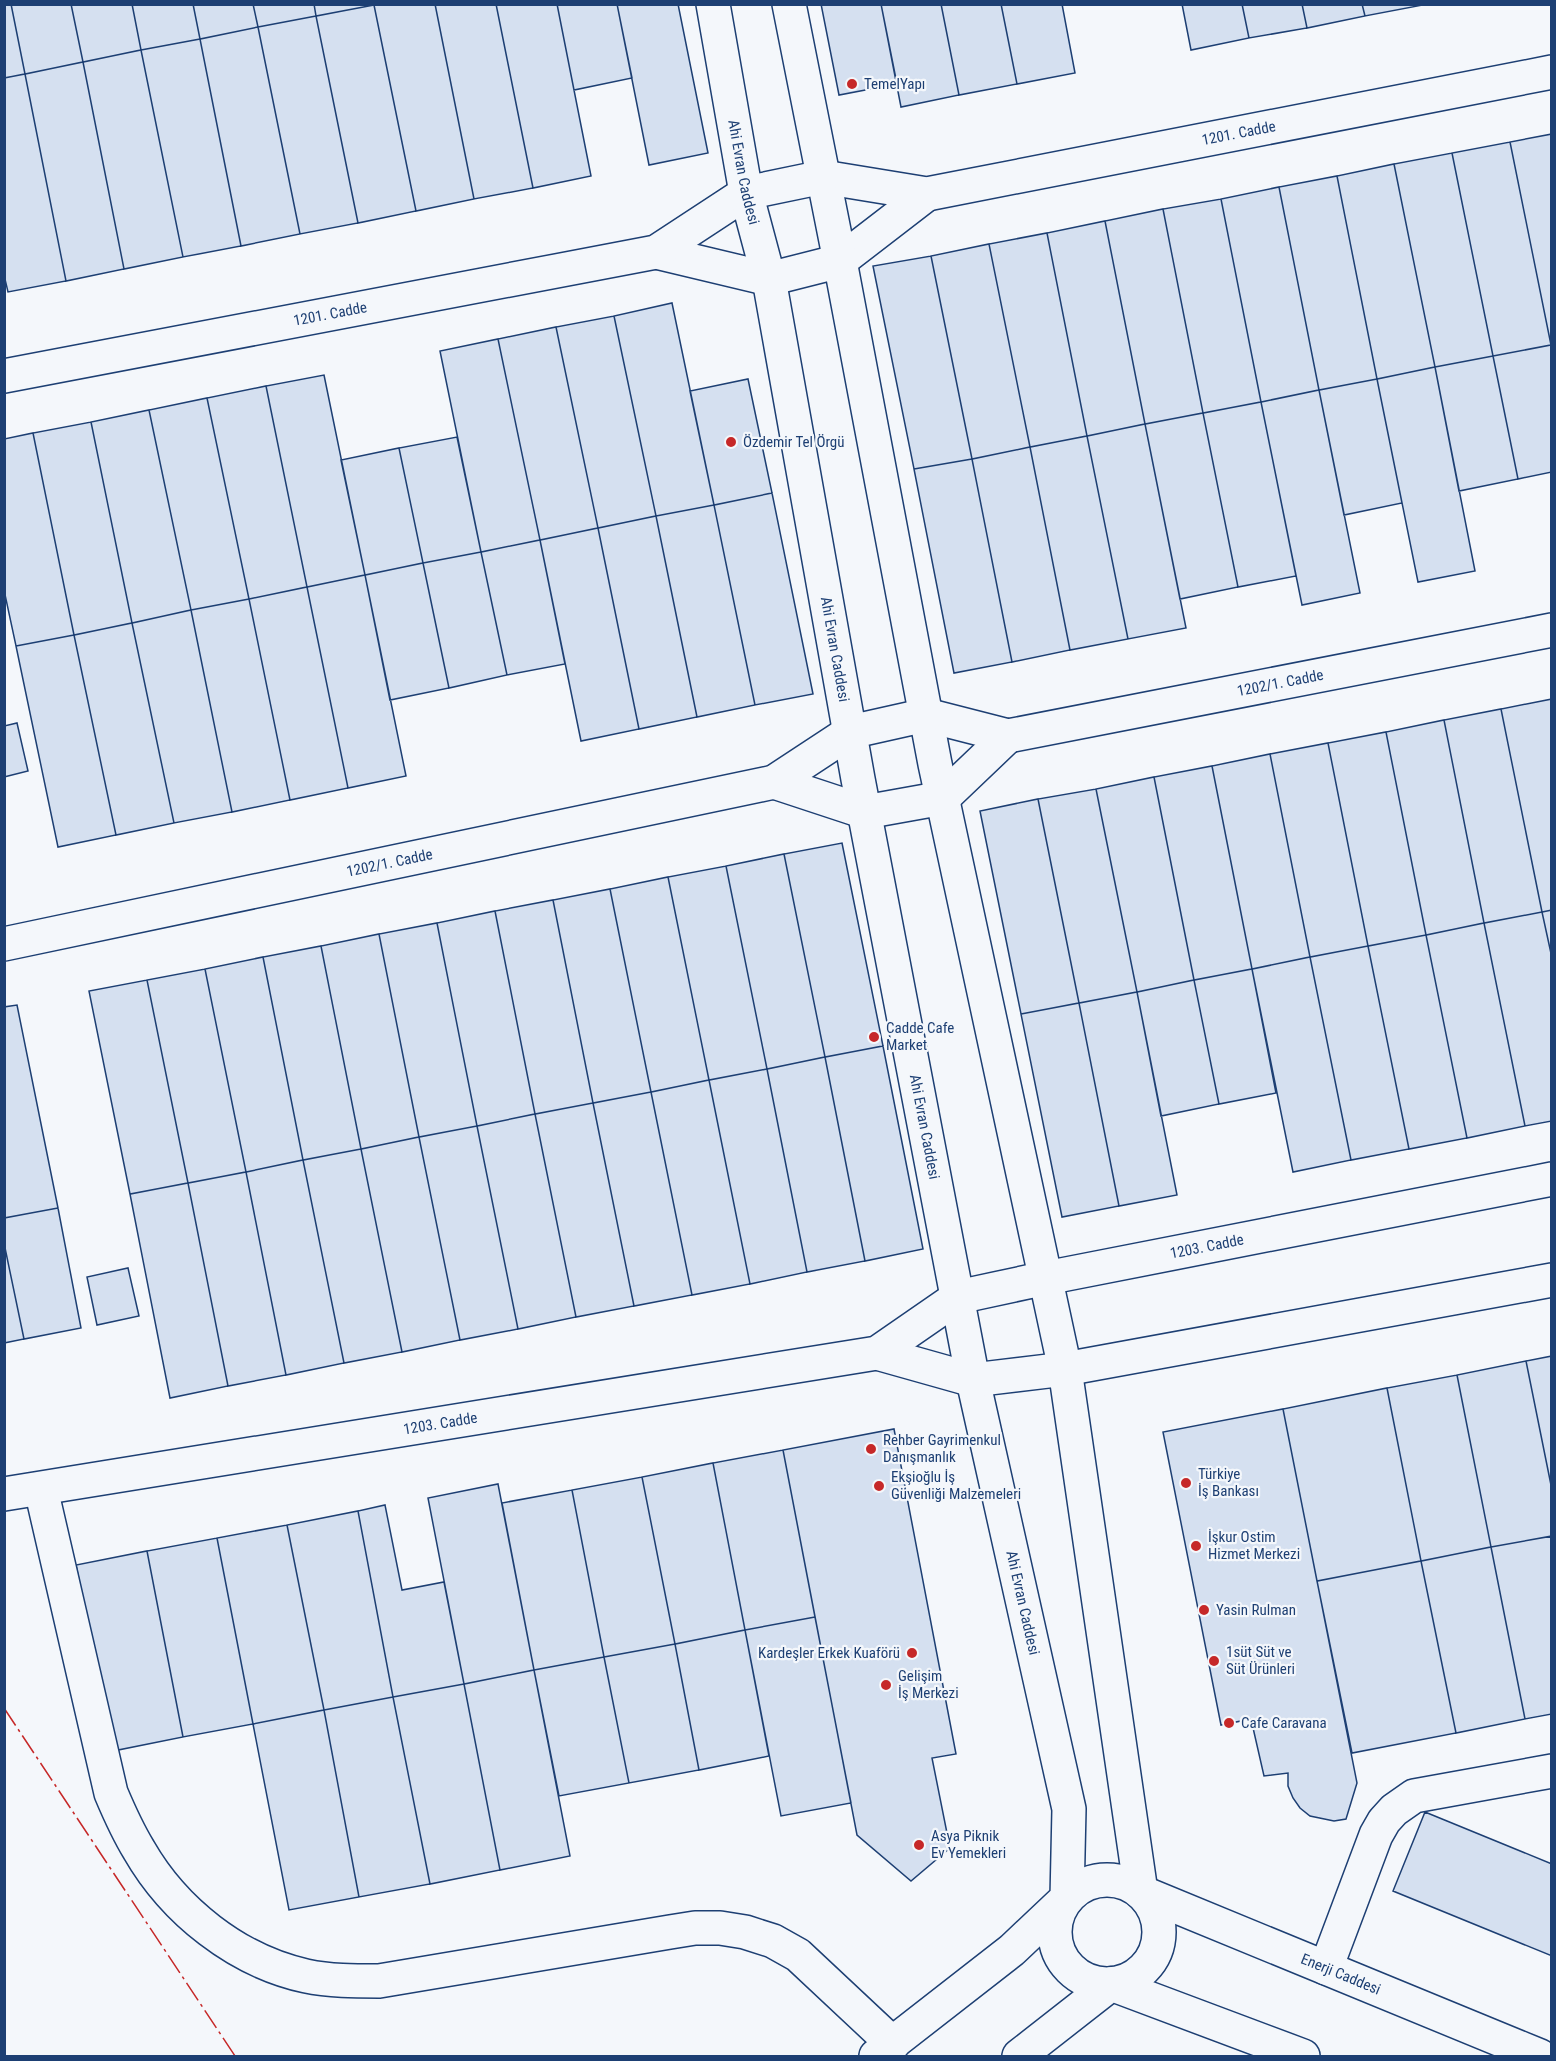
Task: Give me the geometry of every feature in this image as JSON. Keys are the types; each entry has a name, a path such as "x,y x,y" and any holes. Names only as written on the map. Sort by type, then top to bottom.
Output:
{"main road":[{"name":"Ahi Evran Caddesi","path":"713,4 746,193 769,279 850,732 973,1380 1069,1809 1067,1898"},
{"path":"789,4 926,715 1065,1369 1141,1892"},
{"name":"1201. Cadde","path":"4,376 656,252 746,193 823,177 927,194 1551,72"},
{"name":"1201. Cadde","path":"656,252 769,279 840,261 927,194"},
{"name":"1202/1. Cadde","path":"4,944 774,782 850,732 926,715 1008,736 1551,630"},
{"path":"774,782 865,812 943,798 1008,736"},
{"name":"1203. Cadde","path":"877,1353 958,1297 1551,1179"},
{"name":"1203. Cadde","path":"4,1494 877,1353 973,1380 1065,1369 1551,1280"},
{"path":"41,1489 111,1792 124,1823 134,1843 159,1880 185,1908 214,1934 273,1966 305,1976 341,1982 378,1981 695,1928 720,1928 745,1932 773,1941 798,1955 885,2050 1012,1950 1067,1898 1080,1887 1095,1881 1111,1880 1127,1884 1141,1892 1152,1906 1158,1923 1159,1940 1154,1957 1143,1970 1128,1980 1112,1984 1094,1983 1077,1975 1065,1963 1057,1948 1055,1930 1058,1913 1067,1898"},
{"path":"1326,1968 1376,1835 1394,1810 1414,1796 1551,1772"},
{"name":"Enerji Caddesi","path":"1141,1892 1540,2056"},
{"path":"1019,2056 1112,1984"},
{"path":"1112,1984 1303,2056"}],"building":[{"path":"4,4 11,4 25,74 4,78"},
{"path":"11,4 71,4 83,62 25,74"},
{"path":"71,4 132,4 141,50 83,62"},
{"path":"132,4 193,4 200,39 141,50"},
{"path":"193,4 253,4 258,27 200,39"},
{"path":"253,4 314,4 316,16 258,27"},
{"path":"314,4 374,4 374,5 316,16"},
{"path":"435,4 496,4 533,188 474,199"},
{"path":"435,4 474,199 416,211 374,5"},
{"path":"496,4 557,4 591,176 533,188"},
{"path":"557,4 617,4 632,78 574,90"},
{"path":"617,4 678,4 708,153 649,165"},
{"path":"821,4 881,4 897,84 839,95"},
{"path":"881,4 941,4 959,95 901,107"},
{"path":"941,4 1001,4 1017,84 959,95"},
{"path":"1001,4 1062,4 1075,73 1017,84"},
{"path":"1182,4 1242,4 1249,38 1191,50"},
{"path":"1242,4 1302,4 1307,28 1249,38"},
{"path":"1302,4 1362,4 1365,16 1307,28"},
{"path":"1362,4 1423,4 1423,5 1365,16"},
{"path":"374,5 416,211 358,223 316,16"},
{"path":"316,16 358,223 300,234 258,27"},
{"path":"258,27 300,234 241,246 200,39"},
{"path":"200,39 241,246 183,257 141,50"},
{"path":"141,50 183,257 124,269 83,62"},
{"path":"83,62 124,269 66,281 25,74"},
{"path":"25,74 66,281 8,292 4,275 4,78"},
{"path":"1552,134 1552,345 1551,345 1510,142"},
{"path":"1510,142 1551,345 1493,356 1452,153"},
{"path":"1452,153 1493,356 1435,367 1394,164"},
{"path":"1394,164 1435,367 1377,379 1337,176"},
{"path":"1337,176 1377,379 1319,390 1279,187"},
{"path":"1279,187 1319,390 1261,402 1221,199"},
{"path":"1221,199 1261,402 1203,413 1163,209"},
{"path":"1163,209 1203,413 1145,424 1105,221"},
{"path":"1105,221 1145,424 1087,436 1047,233"},
{"path":"1047,233 1087,436 1030,447 989,244"},
{"path":"989,244 1030,447 972,459 931,256"},
{"path":"931,256 972,459 914,469 873,266"},
{"path":"672,303 714,505 656,516 614,316"},
{"path":"614,316 656,516 598,528 556,327"},
{"path":"556,327 598,528 540,540 498,339"},
{"path":"498,339 540,540 481,552 440,351"},
{"path":"1551,345 1552,472 1518,479 1493,356"},
{"path":"1493,356 1518,479 1459,491 1435,367"},
{"path":"1435,367 1475,571 1418,582 1377,379"},
{"path":"324,375 365,575 307,587 266,386"},
{"name":"Özdemir Tel Örgü","path":"748,379 772,493 714,505 690,391"},
{"path":"1377,379 1402,503 1344,515 1319,390"},
{"path":"266,386 307,587 249,599 207,398"},
{"path":"1319,390 1360,593 1302,605 1261,402"},
{"path":"207,398 249,599 191,610 149,410"},
{"path":"1261,402 1296,576 1238,587 1203,413"},
{"path":"149,410 191,610 132,623 91,422"},
{"path":"1203,413 1238,587 1180,599 1145,424"},
{"path":"91,422 132,623 74,635 33,433"},
{"path":"1145,424 1186,628 1128,639 1087,436"},
{"path":"33,433 74,635 16,646 4,590 4,439"},
{"path":"1087,436 1128,639 1070,650 1030,447"},
{"path":"457,437 481,552 423,563 399,448"},
{"path":"1030,447 1070,650 1012,662 972,459"},
{"path":"399,448 423,563 365,575 341,460"},
{"path":"972,459 1012,662 954,673 914,469"},
{"path":"772,493 813,694 755,705 714,505"},
{"path":"714,505 755,705 697,717 656,516"},
{"path":"656,516 697,717 639,729 598,528"},
{"path":"598,528 639,729 581,741 540,540"},
{"path":"540,540 565,664 507,675 481,552"},
{"path":"481,552 507,675 449,688 423,563"},
{"path":"423,563 449,688 390,700 365,575"},
{"path":"365,575 406,776 348,788 307,587"},
{"path":"307,587 348,788 290,800 249,599"},
{"path":"249,599 290,800 232,812 191,610"},
{"path":"191,610 232,812 174,823 132,623"},
{"path":"132,623 174,823 116,835 74,635"},
{"path":"74,635 116,835 58,847 16,646"},
{"path":"1552,699 1552,910 1542,912 1501,709"},
{"path":"1501,709 1542,912 1484,923 1444,720"},
{"path":"1444,720 1484,923 1426,935 1386,732"},
{"path":"17,723 28,771 4,777 4,726"},
{"path":"1386,732 1426,935 1368,946 1328,743"},
{"path":"1328,743 1368,946 1310,957 1270,754"},
{"path":"1270,754 1310,957 1252,969 1212,766"},
{"path":"1212,766 1252,969 1194,980 1154,777"},
{"path":"1154,777 1194,980 1137,992 1096,789"},
{"path":"1096,789 1137,992 1079,1003 1038,799"},
{"path":"1038,799 1079,1003 1021,1014 980,811"},
{"path":"842,843 883,1046 825,1057 784,854"},
{"path":"784,854 825,1057 767,1069 726,866"},
{"path":"726,866 767,1069 709,1080 668,877"},
{"path":"668,877 709,1080 651,1092 610,889"},
{"path":"610,889 651,1092 593,1103 553,900"},
{"path":"553,900 593,1103 535,1114 495,911"},
{"path":"1552,910 1552,958 1542,912"},
{"path":"495,911 535,1114 477,1126 437,923"},
{"path":"1542,912 1552,958 1552,1121 1525,1126 1484,923"},
{"path":"437,923 477,1126 419,1137 379,934"},
{"path":"1484,923 1525,1126 1467,1138 1426,935"},
{"path":"379,934 419,1137 361,1149 321,946"},
{"path":"1426,935 1467,1138 1409,1149 1368,946"},
{"path":"321,946 361,1149 303,1160 263,957"},
{"path":"1368,946 1409,1149 1351,1160 1310,957"},
{"path":"263,957 303,1160 246,1172 205,969"},
{"path":"1310,957 1351,1160 1293,1172 1252,969"},
{"path":"205,969 246,1172 188,1183 147,980"},
{"path":"1252,969 1276,1093 1219,1104 1194,980"},
{"path":"147,980 188,1183 130,1194 89,991"},
{"path":"1194,980 1219,1104 1161,1116 1137,992"},
{"path":"1137,992 1177,1195 1119,1206 1079,1003"},
{"path":"1079,1003 1119,1206 1062,1217 1021,1014"},
{"path":"17,1005 58,1208 4,1218 4,1007"},
{"path":"883,1046 923,1249 865,1261 825,1057"},
{"path":"825,1057 865,1261 807,1272 767,1069"},
{"path":"767,1069 807,1272 750,1284 709,1080"},
{"path":"709,1080 750,1284 692,1295 651,1092"},
{"path":"651,1092 692,1295 634,1306 593,1103"},
{"path":"593,1103 634,1306 576,1317 535,1114"},
{"path":"535,1114 576,1317 518,1329 477,1126"},
{"path":"477,1126 518,1329 460,1340 419,1137"},
{"path":"419,1137 460,1340 402,1352 361,1149"},
{"path":"361,1149 402,1352 344,1363 303,1160"},
{"path":"303,1160 344,1363 286,1375 246,1172"},
{"path":"246,1172 286,1375 228,1386 188,1183"},
{"path":"188,1183 228,1386 170,1398 130,1194"},
{"path":"58,1208 81,1328 24,1339 4,1243 4,1218"},
{"path":"4,1243 24,1339 4,1343"},
{"path":"128,1268 139,1316 97,1325 87,1277"},
{"path":"1552,1356 1552,1490 1526,1361"},
{"path":"1526,1361 1552,1490 1552,1536 1491,1547 1457,1375"},
{"path":"1457,1375 1491,1547 1421,1561 1387,1388"},
{"path":"1387,1388 1421,1561 1317,1581 1283,1409"},
{"path":"1283,1409 1357,1783 1346,1819 1334,1821 1310,1816 1300,1808 1288,1786 1288,1773 1264,1776 1251,1719 1221,1725 1163,1432"},
{"name":"Gelişim İş Merkezi","path":"894,1429 956,1754 932,1758 950,1848 911,1881 857,1835 783,1450"},
{"path":"783,1450 815,1617 745,1630 713,1463"},
{"path":"713,1463 745,1630 675,1644 642,1477"},
{"path":"642,1477 675,1644 604,1657 572,1490"},
{"path":"498,1484 534,1670 464,1684 428,1498"},
{"path":"572,1490 604,1657 534,1670 502,1503"},
{"path":"385,1505 402,1590 444,1582 464,1684 393,1697 358,1511"},
{"path":"358,1511 393,1697 324,1710 287,1525"},
{"path":"287,1525 324,1710 253,1724 217,1538"},
{"path":"1552,1536 1552,1714 1525,1719 1491,1547"},
{"path":"217,1538 253,1724 183,1737 147,1551"},
{"path":"1491,1547 1525,1719 1456,1733 1421,1561"},
{"path":"147,1551 183,1737 113,1751 76,1565"},
{"path":"1421,1561 1456,1733 1352,1753 1317,1581"},
{"path":"815,1617 851,1803 781,1816 745,1630"},
{"path":"745,1630 769,1756 699,1770 675,1644"},
{"path":"675,1644 699,1770 629,1783 604,1657"},
{"path":"604,1657 629,1783 559,1796 534,1670"},
{"path":"534,1670 570,1856 500,1870 464,1684"},
{"path":"464,1684 500,1870 430,1884 393,1697"},
{"path":"393,1697 430,1884 359,1897 324,1710"},
{"path":"324,1710 359,1897 289,1910 253,1724"},
{"path":"1425,1812 1552,1864 1552,1956 1393,1891"}],"power":[{"path":"4,1708 235,2056"}],"place":[{"name":"TemelYapı","path":"852,84"},
{"name":"Özdemir Tel Örgü","path":"731,442"},
{"name":"Cadde Cafe Market","path":"874,1037"},
{"name":"Rehber Gayrimenkul Danışmanlık","path":"871,1449"},
{"name":"Türkiye İş Bankası","path":"1186,1483"},
{"name":"Ekşioğlu İş Güvenliği Malzemeleri","path":"879,1486"},
{"name":"İşkur Ostim Hizmet Merkezi","path":"1196,1546"},
{"name":"Yasin Rulman","path":"1204,1610"},
{"name":"Kardeşler Erkek Kuaförü","path":"912,1653"},
{"name":"1süt Süt ve Süt Ürünleri","path":"1214,1661"},
{"name":"Gelişim İş Merkezi","path":"886,1685"},
{"name":"Cafe Caravana","path":"1229,1723"},
{"name":"Asya Piknik Ev Yemekleri","path":"919,1845"}]}
